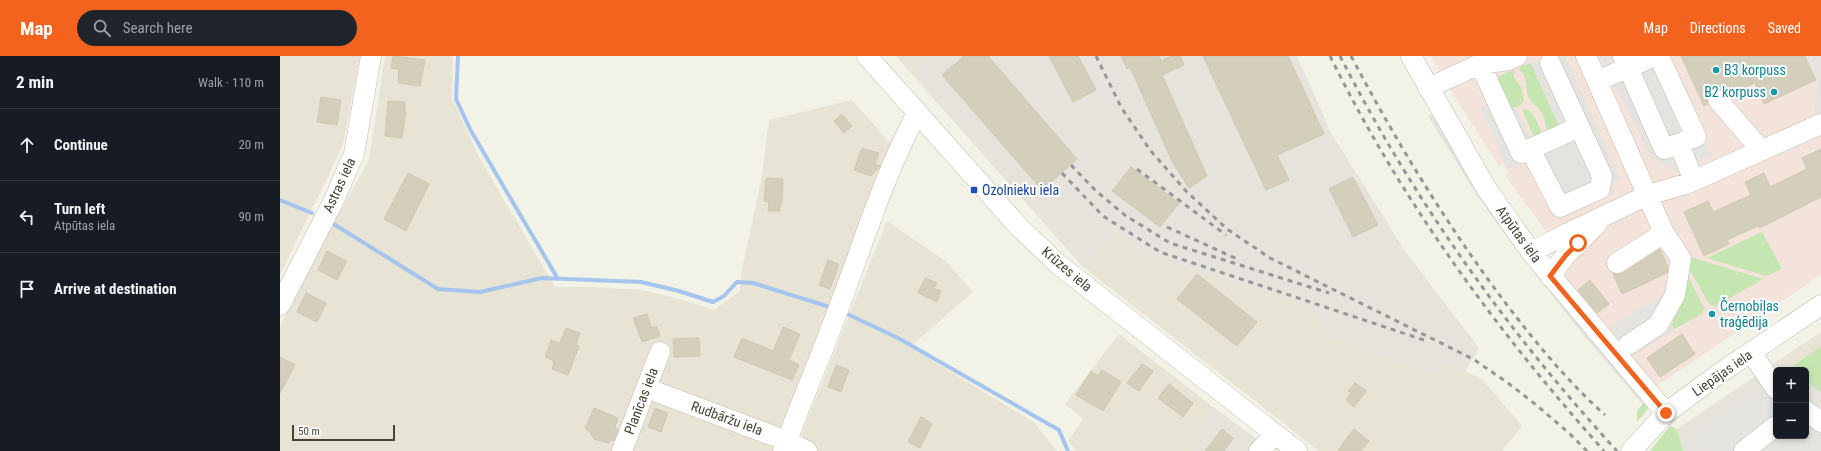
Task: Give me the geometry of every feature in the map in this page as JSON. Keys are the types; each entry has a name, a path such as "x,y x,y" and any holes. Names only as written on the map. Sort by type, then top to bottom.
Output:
{"street":[{"name":"Astras iela","path":"280,305 333,202 354,154 371,56"},
{"name":"Krūzes iela","path":"866,56 1019,227 1059,265 1297,451"},
{"name":"Atpūtas iela","path":"1411,56 1486,188 1531,252 1666,413"},
{"path":"1428,88 1480,64 1510,60 1517,56"},
{"path":"1586,56 1664,233 1682,260 1675,295 1658,325 1628,345"},
{"path":"1597,81 1625,62 1655,56"},
{"path":"1625,62 1664,149 1696,137 1659,56"},
{"path":"1530,149 1560,208 1600,189 1602,176 1550,63"},
{"path":"1480,64 1521,153 1579,127"},
{"path":"1718,100 1761,150"},
{"path":"785,446 838,310 861,245 906,133 917,113"},
{"path":"1531,252 1648,195 1694,181 1821,124"},
{"path":"1679,144 1694,181"},
{"path":"1550,276 1566,255 1605,216"},
{"path":"1617,263 1664,233"},
{"name":"Liepājas iela","path":"1631,451 1666,413 1751,352 1821,305"},
{"name":"Planīcas iela","path":"622,451 660,352"},
{"path":"1751,352 1773,385"},
{"name":"Rudbāržu iela","path":"646,388 785,446 807,451"},
{"path":"1809,413 1821,422"},
{"path":"1744,451 1773,428"},
{"path":"1258,451 1276,435"}],"shaded area":[{"path":"280,56 360,56 343,145 280,275"},
{"path":"385,56 453,56 452,98 480,159 555,287 643,290 687,301 714,310 740,291 741,274 761,181 769,120 852,100 891,144 783,431 659,384 667,356 653,350 612,451 280,451 280,326 329,231 369,160"},
{"path":"896,56 926,56 916,79"},
{"path":"926,56 1297,56 1331,133 1405,251 1479,348 1465,372 1443,362 1434,375 1331,337 1309,306 1148,254 1116,232 1082,266 916,79"},
{"path":"1431,56 1821,56 1821,275 1655,387 1567,280 1562,260 1552,240 1505,175 1508,173 1503,164 1499,166 1449,88"},
{"path":"1546,56 1565,56 1620,180 1612,184 1616,193 1562,218 1540,170 1531,164 1525,163 1508,169 1481,108 1506,97 1510,106 1509,110 1515,107 1531,141 1560,128 1531,63"},
{"path":"1600,56 1665,56 1712,156 1677,171 1651,158"},
{"path":"1807,56 1821,56 1821,112 1814,115 1818,79"},
{"path":"1434,113 1646,399 1641,403 1584,336 1509,240 1472,188 1428,116"},
{"path":"887,221 947,262 973,292 910,347 1035,423 1057,451 819,451 804,445 802,433"},
{"path":"1116,232 1148,254 1310,306 1331,337 1443,362 1482,379 1522,426 1502,451 1319,451 1082,266"},
{"path":"1669,292 1678,297 1671,325 1673,330 1633,356 1610,327"},
{"path":"1821,332 1821,392 1809,383 1809,367 1787,367 1779,360"},
{"path":"1119,334 1212,406 1193,451 1076,451 1068,441 1083,419 1065,404"},
{"path":"1779,360 1787,367 1773,367 1773,439 1809,439 1809,383 1821,392 1821,451 1683,451 1677,429"},
{"path":"1773,380 1773,439 1809,439 1809,398 1821,406 1821,451 1702,451 1692,436"},
{"path":"652,401 775,446 774,451 632,451"},
{"path":"1212,406 1273,451 1193,451"}],"green space":[{"path":"1531,63 1560,128 1548,134 1543,116 1529,99 1524,75 1519,70 1520,67"},
{"path":"1514,71 1514,77 1521,87 1524,100 1521,105 1508,110 1510,106 1498,79 1499,76"},
{"path":"1522,110 1528,110 1534,116 1543,136 1535,139"},
{"path":"1762,232 1782,269 1766,276 1707,258"},
{"path":"1687,256 1763,279 1715,307 1709,304 1684,259"},
{"path":"1685,271 1705,309 1702,314 1674,329 1672,325"},
{"path":"1821,346 1821,392 1809,383 1809,367 1792,367"},
{"path":"1645,400 1648,409 1637,422 1637,412"},
{"path":"1670,426 1677,429 1683,451 1650,451"}],"building":[{"path":"393,56 425,60 420,86 398,83 399,69 391,68"},
{"path":"964,56 988,56 1077,159 1042,190 942,75"},
{"path":"1049,56 1078,56 1096,90 1073,102"},
{"path":"1121,56 1159,56 1161,61 1172,56 1180,56 1184,65 1162,75 1207,176 1189,188 1172,161 1130,67 1127,69"},
{"path":"1203,56 1288,56 1324,134 1277,155 1289,180 1266,190"},
{"path":"1681,56 1805,56 1816,80 1764,104 1755,83 1729,95 1722,89 1715,89 1710,92 1707,97 1708,104 1704,106"},
{"path":"321,97 341,100 337,125 317,122"},
{"path":"388,101 405,102 406,112 402,138 385,136"},
{"path":"842,114 852,126 844,133 834,121"},
{"path":"862,148 879,153 875,164 880,166 871,176 854,170"},
{"path":"1821,149 1821,197 1760,228 1758,226 1727,240 1729,244 1704,256 1684,212 1708,201 1713,212 1751,195 1745,182 1764,173 1770,187 1807,169 1802,158"},
{"path":"1131,167 1179,203 1160,227 1112,191"},
{"path":"408,173 429,184 406,231 384,219"},
{"path":"1353,177 1378,225 1353,237 1329,189"},
{"path":"766,178 783,179 782,203 780,203 780,211 768,211 769,202 764,201"},
{"path":"1660,249 1668,267 1667,273 1622,294 1613,274 1623,273"},
{"path":"327,251 347,261 337,280 318,270"},
{"path":"828,260 839,264 830,289 819,285"},
{"path":"1197,274 1257,322 1237,346 1177,299"},
{"path":"925,278 937,283 934,288 941,291 937,302 918,293"},
{"path":"1590,280 1609,304 1597,313 1578,290"},
{"path":"306,293 326,303 317,322 297,312"},
{"path":"647,314 651,327 657,327 660,336 642,342 633,318"},
{"path":"783,327 800,334 789,360 799,365 792,380 734,357 742,338 773,351"},
{"path":"566,328 580,333 576,345 579,346 568,375 552,369 554,361 545,357 551,340 560,343"},
{"path":"1682,334 1695,354 1660,377 1647,358"},
{"path":"699,338 700,356 674,357 673,339"},
{"path":"280,357 295,365 280,393"},
{"path":"1142,364 1153,371 1139,391 1127,383"},
{"path":"836,365 849,370 841,392 828,387"},
{"path":"1102,370 1121,382 1103,411 1076,395 1091,371 1098,376"},
{"path":"1355,383 1366,391 1354,407 1346,400 1351,393 1348,391"},
{"path":"1169,384 1193,403 1183,417 1158,398"},
{"path":"594,408 618,418 615,427 618,430 614,440 610,441 609,443 594,439 589,431 585,429"},
{"path":"655,408 668,413 661,432 648,427"},
{"path":"921,417 932,424 920,448 908,442"},
{"path":"1222,429 1233,438 1224,451 1205,451"},
{"path":"1354,429 1369,441 1361,451 1338,451 1342,444"}],"waterway":[{"path":"458,56 456,99 471,131 558,279"},
{"path":"280,200 312,213"},
{"path":"332,223 438,289 480,292 542,278 641,282 679,291 713,302 724,296 737,282 753,283 833,308"},
{"path":"843,312 898,338 1059,430 1068,451"}],"railway":[{"path":"1096,56 1121,107 1150,150 1186,191 1227,229 1270,258 1473,359 1535,404 1569,433 1587,451"},
{"path":"1330,56 1358,110 1388,162 1454,263 1526,359 1604,451"},
{"path":"1340,56 1399,162 1465,263 1538,359 1617,451"},
{"path":"1351,56 1386,121 1424,184 1485,275 1518,320 1541,348 1578,389 1605,415"},
{"path":"1071,165 1096,191 1126,216 1170,243 1329,293"},
{"path":"1137,169 1226,235"},
{"path":"1062,173 1103,216 1160,252 1424,340"},
{"path":"1167,227 1237,259"}],"place":[{"name":"B3 korpuss","path":"1716,70"},
{"name":"B2 korpuss","path":"1774,92"},
{"name":"Ozolnieku iela","path":"974,190"},
{"name":"Černobiļas traģēdija","path":"1712,314"}],"route":[{"path":"1578,243 1566,255 1550,276 1666,413"}]}
